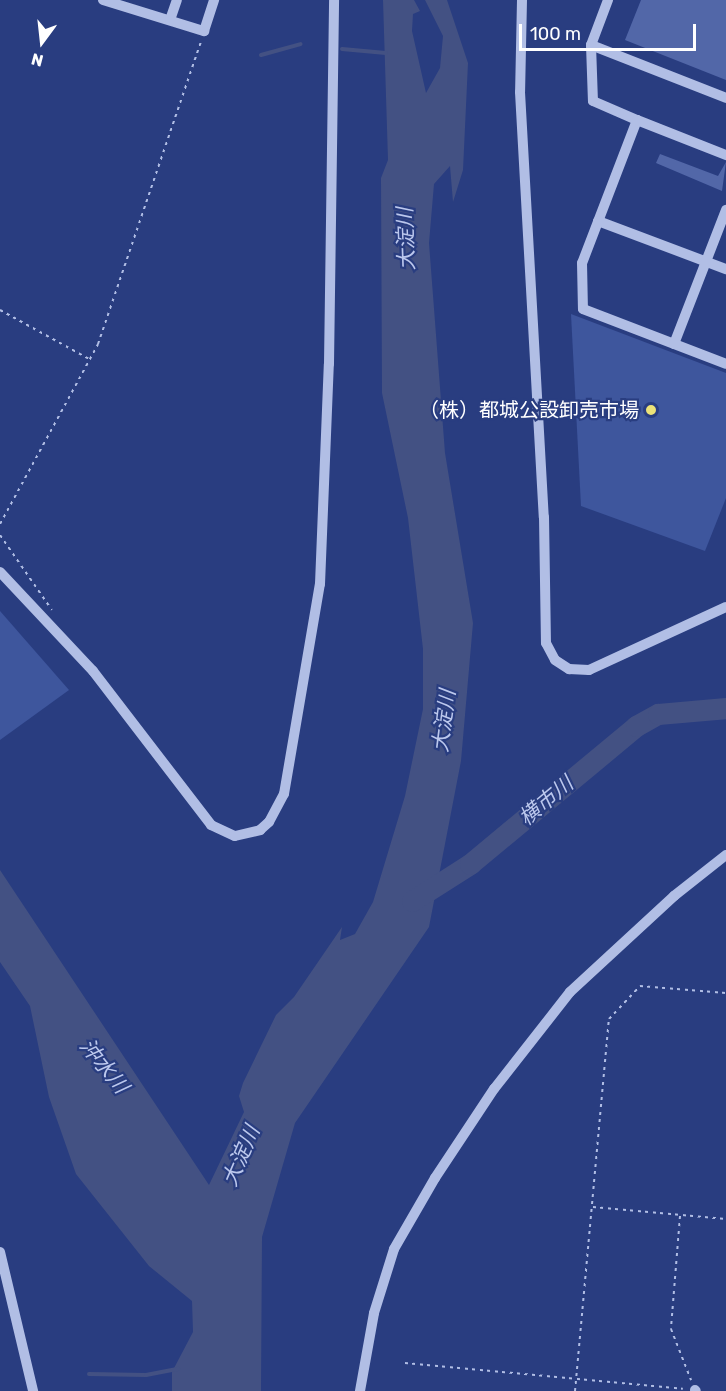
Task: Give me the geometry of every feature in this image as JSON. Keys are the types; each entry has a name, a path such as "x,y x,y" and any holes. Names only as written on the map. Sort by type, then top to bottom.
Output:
{"street":[{"path":"103,0 115,1 204,31 214,0"},
{"path":"170,20 177,0"},
{"path":"0,572 93,671 211,825 235,836 260,830 269,822 285,794 320,584 329,364 334,0"},
{"path":"522,0 520,93 544,517 546,644 555,660 569,669 589,670 726,607"},
{"path":"608,0 591,45 593,101 726,155"},
{"path":"591,45 726,98"},
{"path":"637,120 582,263 583,309 726,364"},
{"path":"674,344 726,210"},
{"path":"598,221 726,269"},
{"path":"360,1391 374,1313 394,1249 435,1178 494,1089 570,992 666,903 726,855"},
{"path":"0,1252 33,1391"}],"path":[{"path":"0,524 90,360 106,323 204,31"},
{"path":"0,310 90,360"},
{"path":"0,535 54,613"},
{"path":"575,1391 609,1019 640,986 726,993"},
{"path":"593,1207 726,1219"},
{"path":"405,1363 696,1391 671,1329 680,1216"}],"shaded area":[{"path":"571,314 726,373 726,498 705,551 581,506"},
{"path":"0,611 69,690 0,740"}],"water":[{"path":"383,0 414,0 420,11 413,14 412,31 426,93 440,68 443,36 425,0 447,0 468,63 463,170 453,202 450,166 434,184 429,243 445,453 473,623 461,761 429,927 295,1123 262,1237 261,1391 172,1391 172,1372 193,1332 192,1301 149,1266 76,1174 49,1097 30,1006 0,962 0,870 209,1185 244,1112 239,1096 243,1083 276,1015 294,997 342,927 340,940 355,934 373,902 405,796 423,709 423,649 408,518 382,393 381,178 388,160"}],"building":[{"path":"641,0 726,0 726,80 625,40"},
{"path":"660,154 718,176 726,162 722,191 656,163"}],"waterway":[{"path":"261,55 301,44"},
{"path":"342,49 386,53"},
{"name":"横市川","path":"412,901 470,864 636,726 658,714 726,708"},
{"path":"89,1374 146,1375 178,1369"}],"place":[{"name":"（株）都城公設卸売市場","path":"651,410"}],"water label":[{"name":"大淀川","path":"406,239"},
{"name":"大淀川","path":"444,721"},
{"name":"沖水川","path":"104,1066"},
{"name":"大淀川","path":"241,1156"}]}
